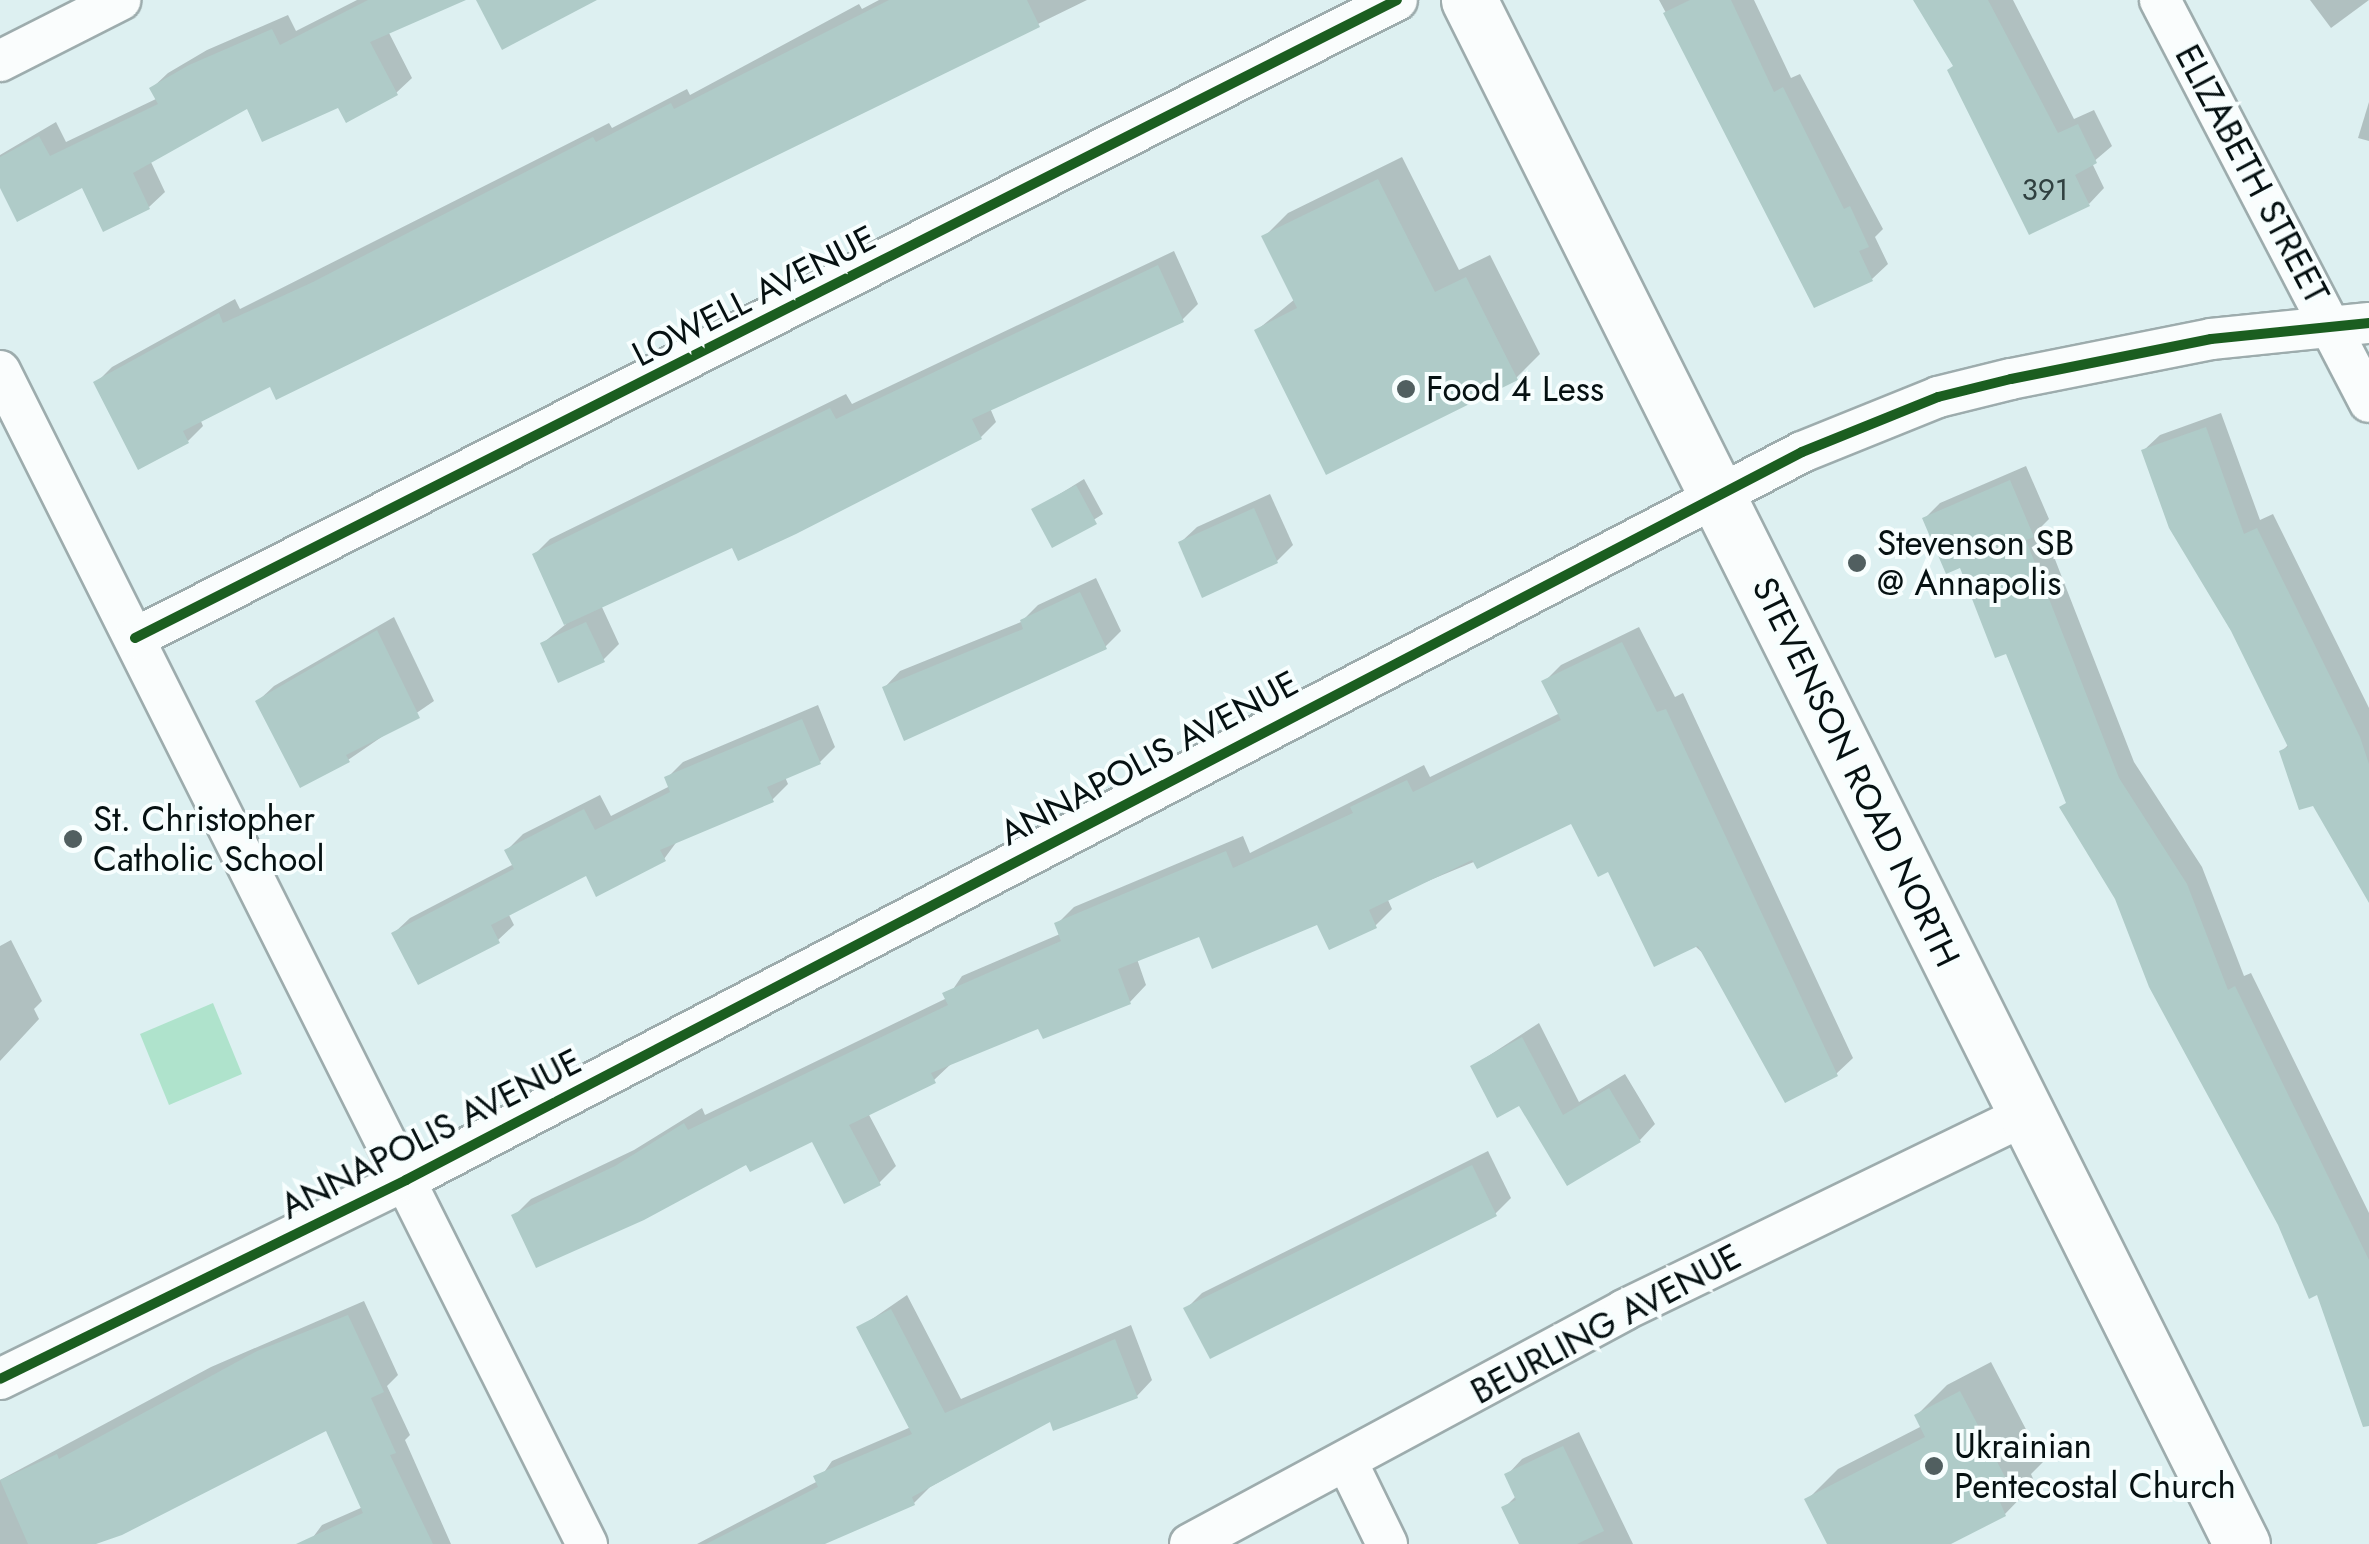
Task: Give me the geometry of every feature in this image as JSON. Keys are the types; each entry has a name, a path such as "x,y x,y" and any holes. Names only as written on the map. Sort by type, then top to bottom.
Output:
{"main road":[{"name":"STEVENSON ROAD NORTH","path":"1468,0 2242,1544"}],"street":[{"path":"0,61 120,0"},
{"name":"LOWELL AVENUE","path":"135,638 1397,0"},
{"name":"ELIZABETH STREET","path":"2160,0 2350,323 2369,402"},
{"name":"ANNAPOLIS AVENUE","path":"0,1380 406,1180 1802,452 1938,397 2211,339 2350,323"},
{"path":"0,371 587,1544"},
{"name":"BEURLING AVENUE","path":"1190,1544 1348,1464 1624,1310 2026,1114"},
{"path":"1348,1464 1387,1544"}],"green space":[{"path":"213,1003 242,1074 169,1105 140,1034"}],"building":[{"path":"368,0 466,0 370,42 398,95 346,123 338,108 262,142 247,109 133,173 150,209 103,232 82,188 17,222 0,188 0,157 39,136 50,156 158,104 149,88 189,65 272,29 280,45"},
{"path":"476,0 597,0 502,50"},
{"path":"889,0 1027,0 1040,27 276,400 270,387 183,431 189,443 138,470 93,382 219,313 223,323 313,282 593,137 596,142 671,103 674,109"},
{"path":"1690,0 1731,0 1774,92 1783,87 1844,209 1850,206 1869,247 1859,251 1873,281 1814,308 1663,13"},
{"path":"1913,0 1988,0 2058,133 2078,124 2097,163 2075,175 2090,206 2029,235 1947,70 1953,66"},
{"path":"1378,179 1435,292 1466,277 1518,380 1326,475 1254,330 1297,308 1261,236"},
{"path":"1158,265 1184,322 972,419 982,439 796,534 738,561 732,548 564,625 532,554 830,408 836,419"},
{"path":"2206,427 2244,534 2257,528 2360,737 2369,764 2369,903 2313,806 2299,810 2279,751 2288,747 2231,631 2169,528 2141,450"},
{"path":"2010,480 2034,537 2026,540 2119,778 2187,884 2228,990 2235,986 2369,1260 2369,1426 2363,1427 2317,1295 2309,1299 2278,1225 2149,987 2115,899 2059,807 2066,803 2006,654 1995,658 1960,568 1946,574 1922,518"},
{"path":"1076,485 1097,524 1052,548 1031,509"},
{"path":"1254,508 1278,563 1202,598 1178,542"},
{"path":"1080,592 1107,649 904,741 882,687 1023,629 1020,620"},
{"path":"586,622 605,662 558,683 540,643"},
{"path":"377,630 420,718 346,755 350,762 300,788 255,701"},
{"path":"1622,642 1657,712 1666,709 1838,1076 1785,1103 1698,946 1654,967 1608,872 1598,877 1571,824 1477,869 1472,860 1369,910 1377,928 1329,950 1317,925 1212,969 1199,937 1118,969 1131,1004 1043,1039 1038,1029 931,1073 936,1083 849,1125 881,1185 844,1204 812,1142 750,1172 746,1165 644,1220 536,1268 511,1215 615,1166 684,1123 688,1130 948,1005 942,993 1061,941 1054,923 1226,851 1233,868 1353,813 1350,807 1407,780 1413,792 1561,720 1541,681"},
{"path":"802,719 821,764 767,787 774,802 660,850 666,861 596,897 586,876 491,925 500,943 418,985 391,933 514,869 504,850 584,809 595,830 670,792 664,777"},
{"path":"1522,1037 1563,1115 1609,1088 1641,1142 1567,1186 1519,1106 1497,1118 1470,1066"},
{"path":"1472,1165 1497,1216 1210,1359 1183,1308"},
{"path":"891,1309 945,1413 1115,1339 1138,1398 1053,1431 1050,1422 912,1497 915,1505 825,1544 706,1544 818,1487 813,1476 912,1434 856,1327"},
{"path":"348,1315 384,1392 371,1398 396,1453 390,1455 433,1544 296,1544 363,1513 326,1431 122,1535 96,1544 28,1544 0,1480 57,1454 59,1459 257,1351"},
{"name":"Ukrainian Pentecostal Church","path":"1960,1391 2014,1494 2000,1502 2006,1516 1951,1544 1827,1544 1804,1499 1925,1437 1914,1415"},
{"path":"1563,1446 1604,1531 1577,1544 1519,1544 1501,1507 1516,1500 1504,1474"}],"cycle path":[{"path":"135,638 1397,0"},
{"path":"0,1379 406,1180 1802,452 1938,397 2011,379 2211,339 2369,323"}],"place":[{"name":"Food 4 Less","path":"1406,389"},
{"name":"Stevenson SB @ Annapolis","path":"1857,563"},
{"name":"St. Christopher Catholic School","path":"73,839"},
{"name":"Ukrainian Pentecostal Church","path":"1934,1466"}]}
